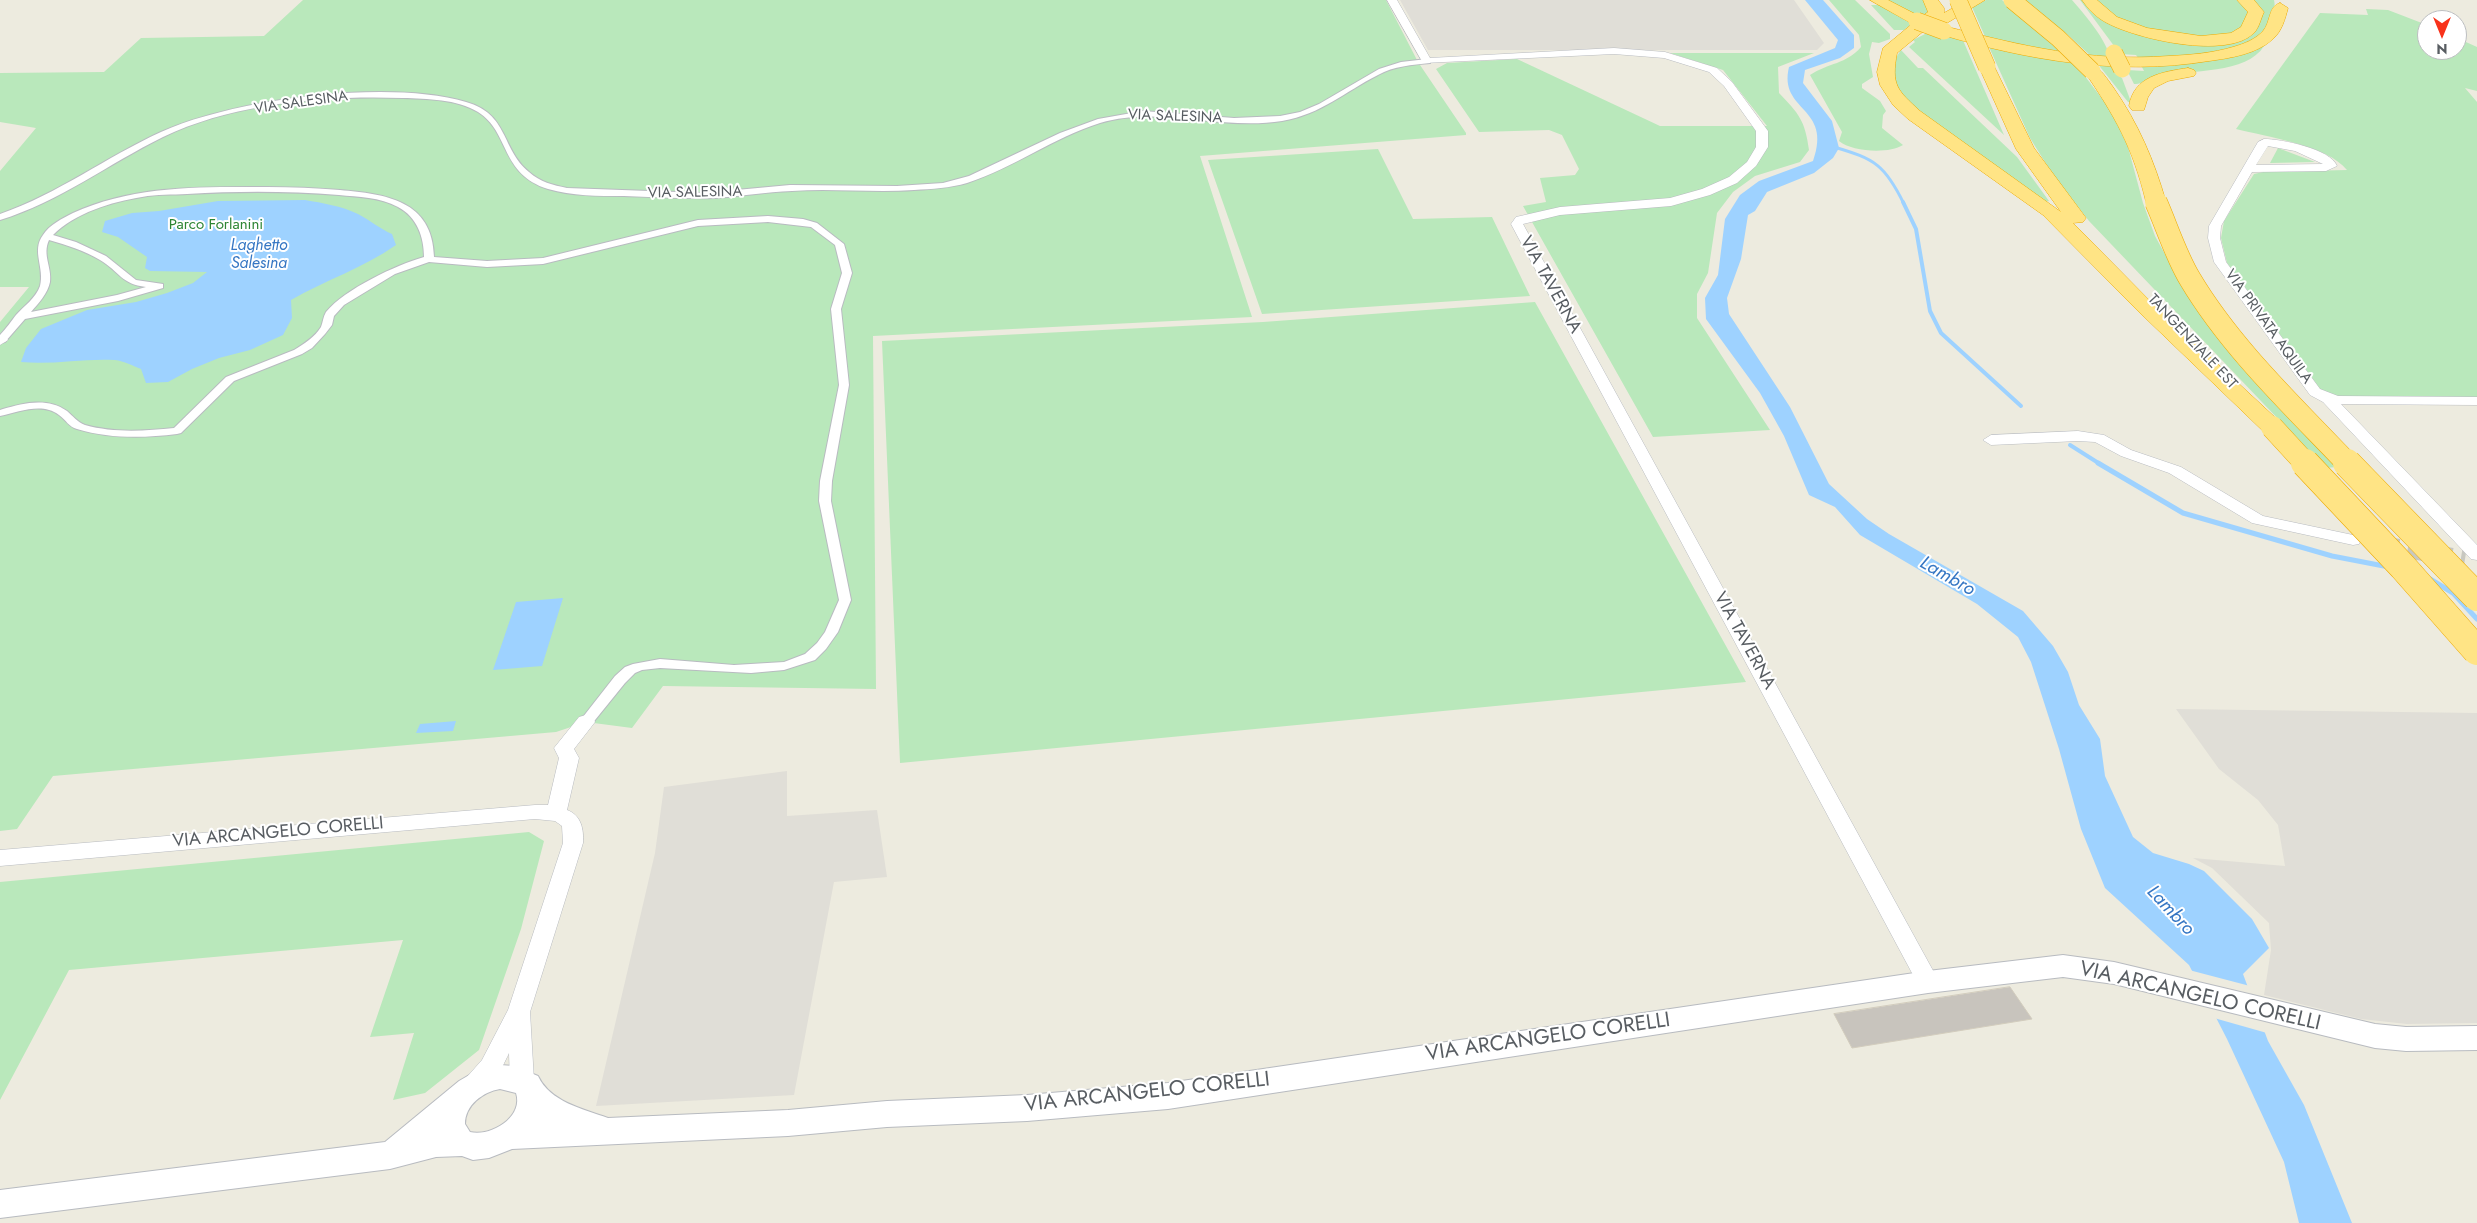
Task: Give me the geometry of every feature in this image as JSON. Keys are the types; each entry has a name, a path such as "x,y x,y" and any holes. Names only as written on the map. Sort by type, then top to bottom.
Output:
{"highway":[{"path":"1877,0 1944,31 2003,46 2053,55 2120,61 2175,61 2223,54 2255,44 2271,31 2279,4"},
{"path":"1930,0 1936,8 1936,13 1897,42 1889,51 1886,72 1888,84 1899,101 1914,115 2050,211 2119,273 2272,427 2403,567 2477,650"},
{"path":"1958,0 2012,124 2043,175 2119,273"},
{"path":"1887,62 1898,46 1910,37 1978,0"},
{"path":"2012,0 2058,38 2092,71 2126,118 2151,166"},
{"path":"2076,0 2107,42 2122,70 2138,106 2151,166"},
{"path":"2089,0 2106,17 2131,28 2166,37 2207,40 2230,38 2248,30 2256,12 2244,0"},
{"path":"2138,106 2138,96 2141,90 2160,78 2239,66 2262,56 2280,31 2279,4"},
{"name":"TANGENZIALE EST","path":"2151,166 2165,194 2156,202 2189,278 2216,318 2255,365 2292,405 2477,597"}],"street":[{"path":"1392,0 1427,61"},
{"name":"VIA TAVERNA","path":"1427,61 1614,51 1671,56 1712,70 1728,84 1762,131 1762,147 1752,164 1733,180 1706,192 1653,204 1560,211 1517,222 1928,982"},
{"name":"VIA SALESINA","path":"0,217 37,203 158,136 182,126 210,118 314,99 349,96 417,97 456,101 477,108 489,116 518,168 531,178 548,186 569,190 602,193 714,195 790,188 898,189 942,185 968,180 1071,131 1114,117 1163,114 1252,121 1299,115 1331,103 1375,74 1388,68 1404,63 1427,61"},
{"name":"VIA PRIVATA AQUILA","path":"2249,169 2326,167 2331,164 2320,157 2290,146 2264,142 2215,226 2214,238 2220,262 2314,392 2328,399 2477,400"},
{"path":"3,337 43,290 46,278 42,252 46,236 54,227 66,220 110,202 143,194 270,188 363,195 402,205 412,212 426,232 430,243 429,259"},
{"path":"0,413 17,408 46,407 59,409 72,424 102,432 118,434 177,431 230,379 298,352 308,346 322,332 327,325 330,315 341,303 392,272 429,259 487,264 543,261 574,255 698,223 768,219 787,219 814,225 839,244 848,273 836,309 844,385 826,480 825,501 845,600 841,613 820,649 796,664 741,668 657,663 643,665 628,671 564,748 569,758 556,812 569,819 573,825 574,838 519,1011 490,1067 452,1111 450,1123 453,1135 469,1146 484,1146 510,1136 529,1116 533,1103 528,1088 519,1011"},
{"path":"20,317 118,298 160,286 134,283 103,258 73,244 46,236"},
{"path":"2328,399 2473,558"},
{"path":"1991,440 2078,436 2099,438 2121,451 2175,470 2258,520 2353,540"},
{"name":"VIA ARCANGELO CORELLI","path":"0,858 535,812 556,812"},
{"name":"VIA ARCANGELO CORELLI","path":"510,1136 788,1123 887,1114 1026,1108 1168,1096 1928,982 2064,966 2114,973 2194,994 2383,1038 2477,1038"},
{"path":"379,1156 413,1138 465,1094 495,1078 510,1077 528,1088"},
{"name":"VIA ARCANGELO CORELLI","path":"528,1088 555,1110 582,1122 612,1130"},
{"path":"0,1204 402,1153 436,1144 461,1142"}],"shaded area":[{"path":"1400,0 1794,0 1824,43 1817,50 1428,50"},
{"path":"2176,709 2477,713 2477,1023 2407,1024 2361,1019 2264,995 2271,950 2269,923 2212,868 2193,858 2285,866 2278,825 2258,800 2219,769"},
{"path":"787,771 787,816 877,810 887,877 834,882 794,1095 596,1106 655,853 664,787"}],"green space":[{"name":"Parco Forlanini","path":"303,0 1386,0 1418,62 1466,135 1200,156 1252,317 873,336 876,689 663,686 632,728 586,722 556,732 53,776 17,829 0,831 0,322 29,287 0,287 0,171 36,128 0,122 0,73 104,72 141,38 264,36"},
{"path":"1829,0 1855,0 1890,34 1890,39 1879,43 1872,42 1869,54 1873,77 1862,84 1862,88 1880,101 1886,111 1883,115 1882,128 1903,145 1897,148 1880,151 1861,149 1853,148 1839,141 1842,132 1810,75 1850,57 1861,47 1859,35"},
{"path":"1882,0 1926,0 1932,8 1923,20"},
{"path":"1986,0 2002,0 2066,56 1987,41 1972,7"},
{"path":"2024,0 2072,0 2100,36 2110,59 2093,58 2068,35"},
{"path":"2080,0 2085,0 2099,15 2192,42 2252,30 2248,0 2274,0 2275,6 2266,29 2262,34 2251,42 2237,48 2221,52 2139,59 2136,55 2120,54"},
{"path":"2093,0 2239,0 2250,11 2239,33 2193,38 2122,24"},
{"path":"1871,5 1880,5 1914,22 1904,30 1894,30"},
{"path":"2366,9 2388,10 2417,21 2417,60 2467,60 2467,42 2477,47 2477,91 2465,88 2477,102 2477,398 2343,397 2323,393 2227,263 2221,238 2224,221 2254,174 2263,172 2347,170 2338,161 2311,148 2236,129 2320,13 2368,15"},
{"path":"1933,30 1962,38 2004,135 1909,47 1915,42 1913,40"},
{"path":"2264,46 2256,55 2245,62 2217,69 2159,76 2137,84 2134,84 2127,70 2144,71 2141,65"},
{"path":"1989,47 2071,60 2081,71 2113,113 2128,147 2143,203 2155,236 2183,287 2337,467 2325,468 2089,221 2053,175 2030,138"},
{"path":"1901,50 1918,68 1923,68 2017,157 2049,201 2045,202 1942,133 1894,87 1893,62"},
{"path":"1670,53 1814,53 1778,67 1779,93 1800,118 1809,150 1800,162 1755,176 1733,192 1717,213 1708,273 1697,294 1697,318 1770,430 1653,437 1523,206 1546,202 1540,178 1575,175 1579,169 1562,135 1549,130 1479,132 1436,69 1447,63 1517,59 1660,126 1767,126 1723,70"},
{"path":"2097,63 2112,63 2118,75 2122,78 2131,102 2128,102"},
{"path":"2278,148 2315,162 2270,163"},
{"path":"1378,149 1413,219 1492,217 1530,296 1262,314 1208,160"},
{"path":"1535,302 1746,682 900,763 882,341 1263,322"},
{"path":"529,832 544,841 521,929 479,1050 425,1093 393,1100 414,1033 370,1037 403,940 69,970 0,1100 0,882"}],"water":[{"name":"Lambro","path":"1805,0 1823,0 1854,35 1854,48 1840,58 1805,70 1803,83 1832,121 1839,148 1833,158 1814,173 1767,192 1755,211 1748,215 1741,259 1727,298 1729,314 1790,407 1829,484 1867,519 1889,534 2023,611 2053,646 2068,672 2079,705 2100,739 2105,776 2133,837 2153,853 2189,864 2204,871 2252,919 2269,948 2243,974 2268,1041 2304,1105 2352,1223 2299,1223 2284,1162 2227,1039 2189,965 2105,888 2081,829 2059,749 2031,662 2018,637 1977,604 1860,535 1835,507 1809,495 1784,436 1760,393 1706,319 1705,298 1718,275 1725,219 1740,195 1759,181 1813,161 1817,143 1816,129 1811,119 1791,93 1788,82 1789,67 1835,48 1838,40"},
{"name":"Laghetto Salesina","path":"305,200 352,211 392,234 396,245 371,260 291,300 292,318 283,335 250,350 219,358 192,369 168,382 146,383 141,369 115,360 45,363 21,362 26,348 41,329 87,310 136,302 167,293 193,283 207,272 150,271 145,268 147,257 118,237 102,232 105,221 132,213 159,211 218,201"},
{"path":"563,598 542,666 493,670 516,602"},
{"path":"456,721 453,731 416,733 420,724"}],"pier":[{"path":"2189,970 2250,986 2267,1033 2214,1018"}],"building":[{"path":"2010,987 2032,1019 1852,1048 1834,1014"}],"waterway":[{"path":"1834,147 1860,155 1877,165 1891,180 1904,203"},
{"path":"1904,203 1916,229 1930,311 1941,333 2021,406"},
{"path":"2070,445 2100,464"},
{"path":"2098,463 2183,513 2332,556 2389,567"},
{"path":"2430,579 2453,593 2477,619"}],"tunnel":[{"path":"2381,545 2465,559"}]}
